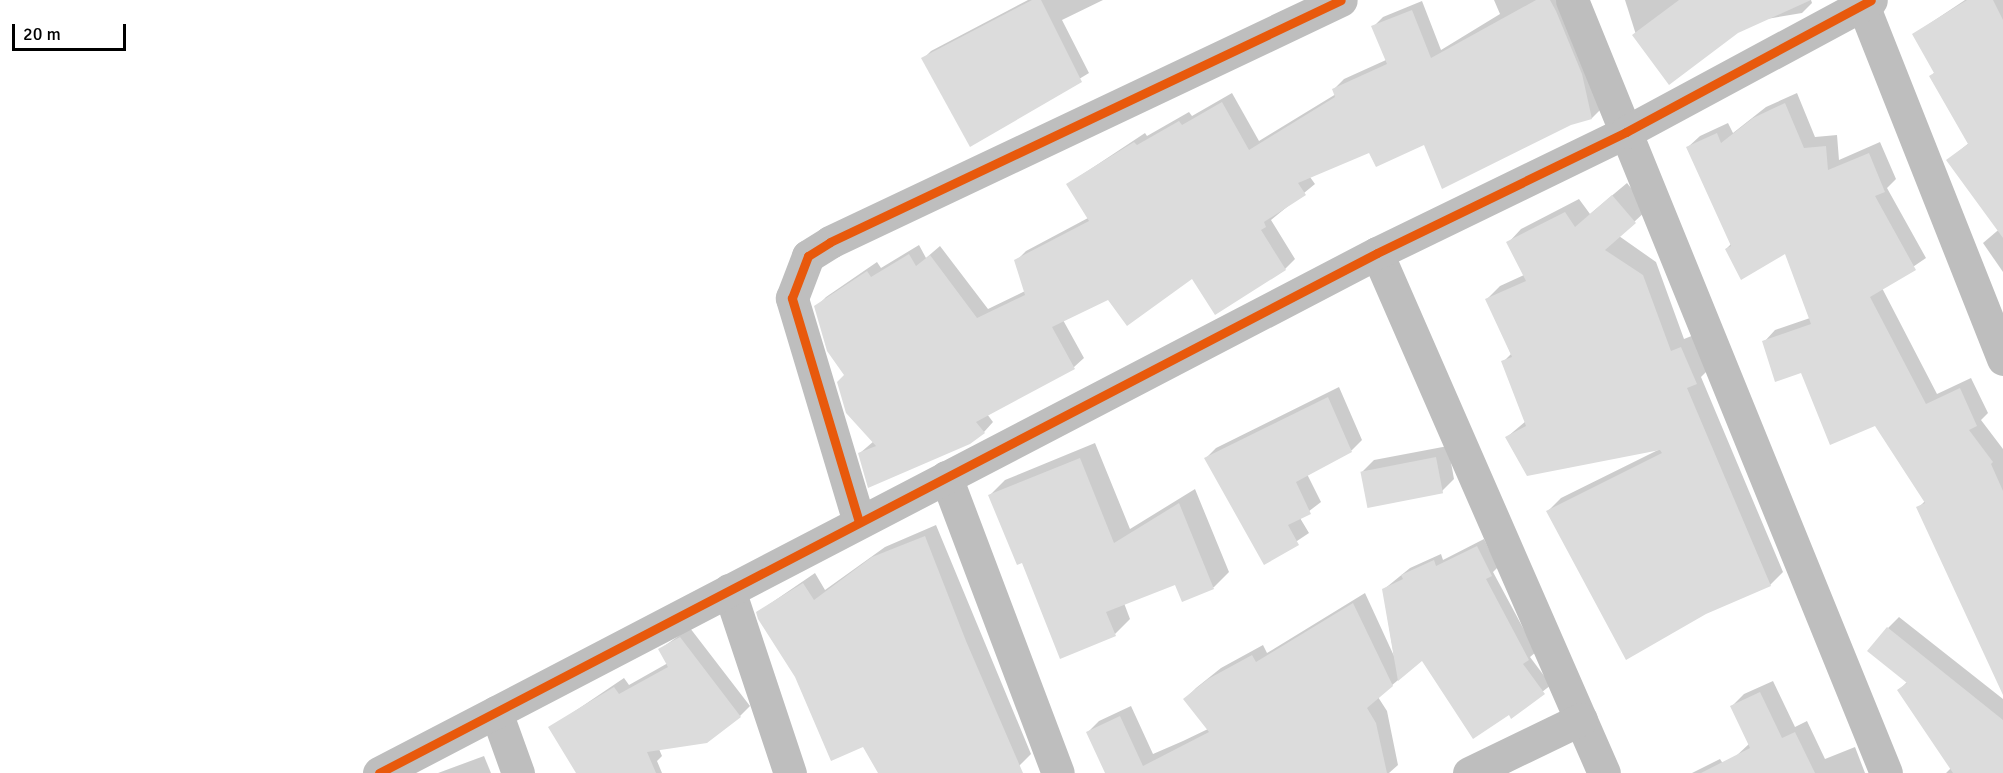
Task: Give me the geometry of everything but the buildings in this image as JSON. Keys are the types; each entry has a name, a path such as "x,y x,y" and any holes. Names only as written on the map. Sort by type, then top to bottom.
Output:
{"street":[{"path":"859,522 792,298 808,256 830,242 1341,0"},
{"path":"1572,0 1886,773"},
{"path":"379,773 1377,253 1626,132 1865,1 2003,359"},
{"path":"1377,253 1605,773"},
{"path":"946,477 1058,773"},
{"path":"729,590 790,773"},
{"path":"496,712 518,773"},
{"path":"1469,773 1581,719"}],"cycle path":[{"path":"859,522 792,298 808,256 830,242 1341,0"},
{"path":"379,773 1377,253 1626,132 1871,0"}]}
